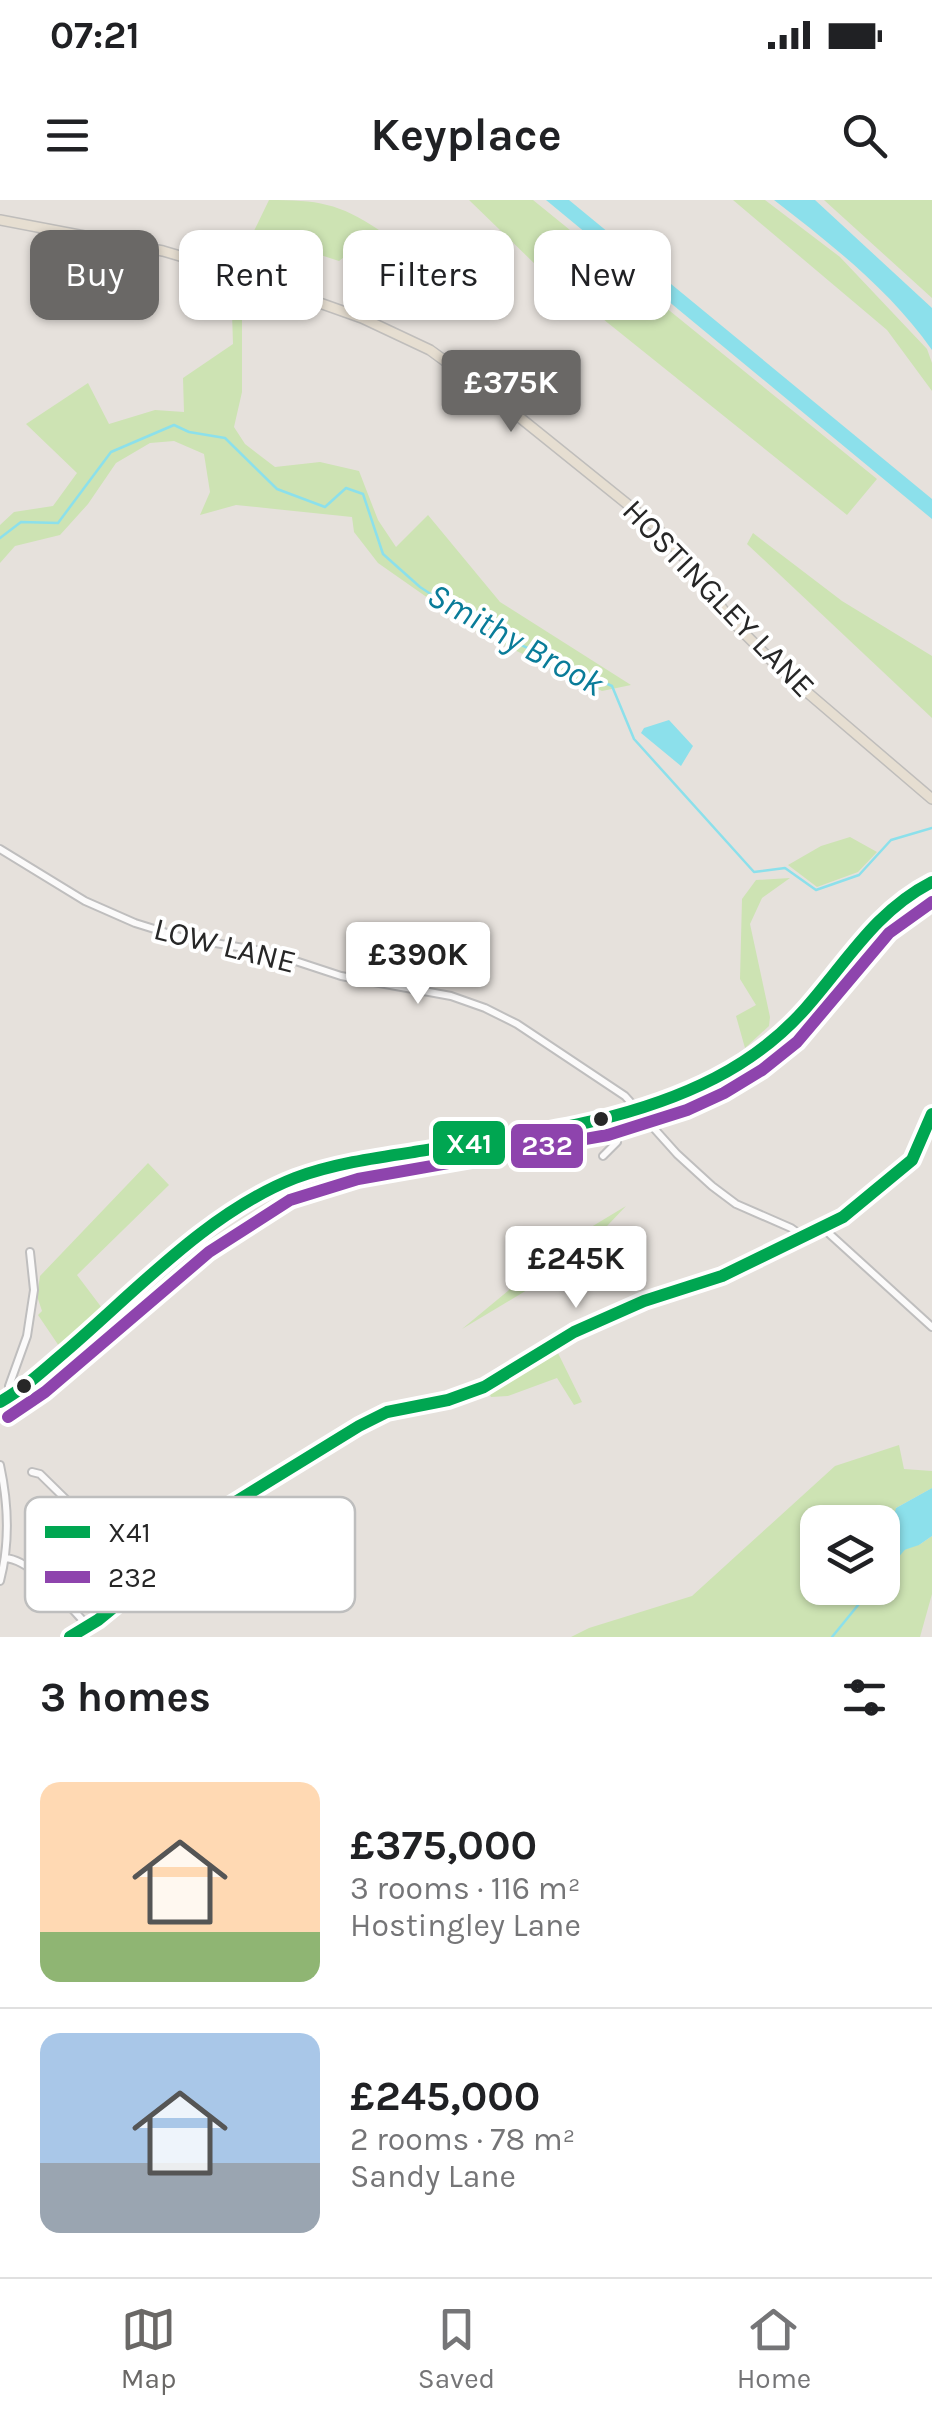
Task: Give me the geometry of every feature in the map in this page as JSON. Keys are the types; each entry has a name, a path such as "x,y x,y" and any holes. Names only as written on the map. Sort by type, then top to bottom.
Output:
{"highway":[{"path":"6,1399 229,1216 280,1185 335,1165 603,1116 713,1080 763,1048 804,1010 874,920 908,894 932,882"}],"main road":[{"name":"HOSTINGLEY LANE","path":"0,220 163,251 224,268 362,318 430,350 657,528 730,619 780,669 932,798"}],"street":[{"name":"LOW LANE","path":"0,849 84,900 135,924 180,937 268,952 341,976 450,996 485,1008 517,1024 609,1084 712,1186 736,1204 805,1238"},
{"path":"244,1497 387,1412 448,1400 484,1386 574,1332 644,1300 722,1276 843,1218 912,1160 932,1114"},
{"path":"603,1116 617,1142 603,1156"},
{"path":"823,1228 932,1327"},
{"path":"6,1399 27,1336 34,1290 30,1252"},
{"path":"0,1465 4,1496 0,1581"},
{"path":"32,1472 40,1474 64,1497"},
{"path":"4,1558 25,1564"},
{"path":"75,1612 89,1627"},
{"path":"70,1637 107,1612"}],"green space":[{"path":"269,200 327,205 379,230 343,230 343,258 339,261 323,256 323,230 254,230"},
{"path":"469,200 533,200 570,230 534,230 534,263 514,244 514,230 500,230"},
{"path":"733,200 765,200 840,257 927,349 932,363 932,391 887,330"},
{"path":"824,200 932,200 932,298"},
{"path":"671,312 877,479 847,515 604,320 671,320"},
{"path":"232,320 242,320 242,392 234,427 245,444 275,467 320,462 359,471 378,520 396,547 428,515 500,602 631,685 602,691 478,633 378,563 354,532 352,517 236,505 200,515 210,492 204,454 174,441 150,443 116,463 88,504 60,535 15,546 0,563 0,525 14,512 53,506 77,473 26,424 88,383 109,424 155,410 184,412 183,378 233,344"},
{"path":"753,533 842,601 932,656 932,718 747,544"},
{"path":"850,837 877,852 858,872 817,887 788,865 821,846"},
{"path":"790,878 762,898 750,924 770,1017 769,1026 745,1048 736,1016 756,1005 740,979 742,899 756,880"},
{"path":"148,1163 169,1185 77,1275 105,1312 61,1349 38,1315 42,1311 37,1296 40,1276"},
{"path":"626,1206 572,1263 462,1329 568,1241"},
{"path":"557,1351 582,1402 574,1405 557,1378 508,1396 491,1397 487,1388"},
{"path":"899,1445 904,1469 932,1471 932,1488 900,1506 800,1505 800,1605 900,1605 900,1514 919,1545 932,1536 932,1594 920,1637 571,1637 692,1596 835,1466"}],"water":[{"path":"546,200 569,200 605,230 582,230"},
{"path":"774,200 815,200 932,308 932,350 879,288"},
{"path":"671,284 932,499 932,519 671,303"},
{"path":"669,720 693,746 681,766 641,733 644,728"},
{"path":"932,1488 932,1536 900,1551 900,1506"}],"waterway":[{"name":"Smithy Brook","path":"0,538 21,522 58,523 111,452 174,425 189,432 225,438 277,489 325,507 346,488 363,494 383,554 420,587 481,627 612,686 634,739 754,872 785,868 816,890 859,875 891,840 932,828"},
{"path":"900,1554 904,1549"},
{"path":"832,1637 858,1605"}],"transit line":[{"name":"X41","path":"0,1402 42,1371 203,1232 232,1211 295,1178 354,1162 606,1118 680,1094 727,1071 785,1029 862,939 894,908 932,882"},
{"name":"232","path":"8,1417 45,1392 209,1252 290,1200 358,1179 608,1135 687,1110 724,1093 797,1042 889,933 932,902"},
{"name":"X41","path":"244,1497 387,1412 448,1400 484,1387 574,1332 644,1301 722,1276 843,1217 912,1160 932,1114"},
{"name":"X41","path":"70,1637 108,1612"}]}
